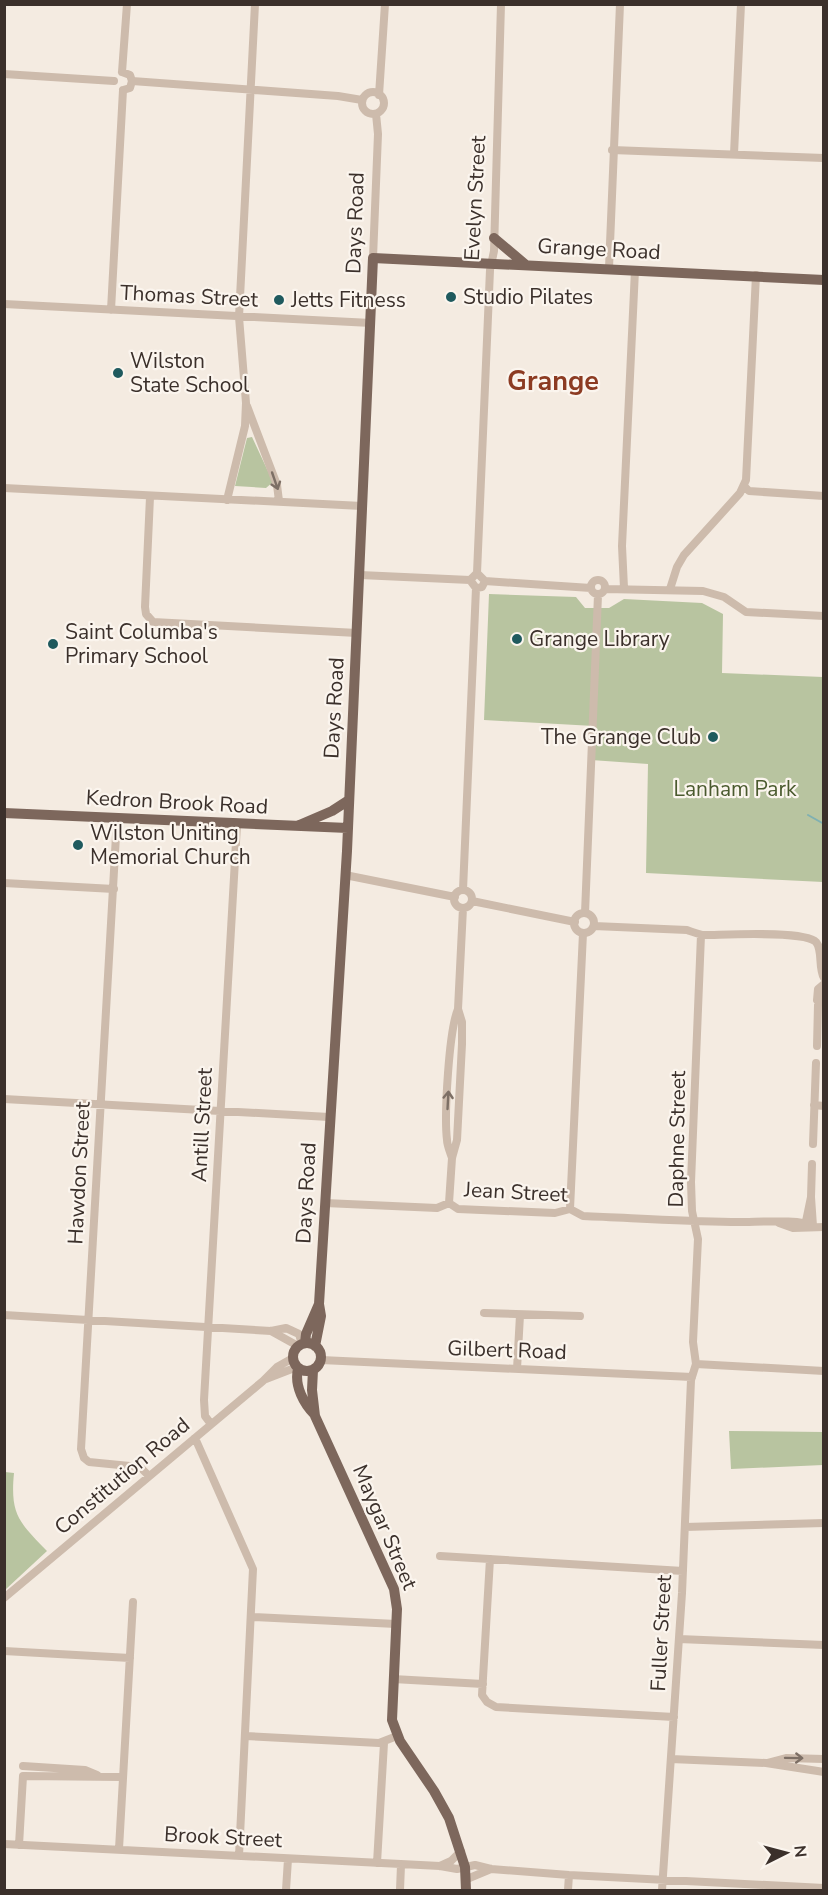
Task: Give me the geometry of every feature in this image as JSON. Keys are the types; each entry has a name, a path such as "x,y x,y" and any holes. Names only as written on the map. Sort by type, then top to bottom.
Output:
{"main road":[{"path":"494,238 526,265"},
{"name":"Grange Road","path":"373,258 824,280"},
{"name":"Days Road","path":"296,1365 319,1304 348,828 373,258"},
{"path":"294,828 332,811 349,800"},
{"name":"Kedron Brook Road","path":"4,813 294,828 348,828"},
{"path":"296,1365 306,1372 313,1370 321,1359 305,1345"},
{"name":"Maygar Street","path":"296,1365 296,1377 301,1394 315,1416 394,1589 396,1624 391,1710 398,1736 442,1804 461,1851 466,1885"},
{"name":"Maygar Street","path":"313,1370 312,1390 315,1416"}],"street":[{"path":"114,81 122,72 127,4"},
{"path":"227,500 243,433 246,403 239,317 255,4"},
{"path":"362,100 366,112 375,114 383,107 379,95 385,4"},
{"name":"Evelyn Street","path":"477,573 494,238 501,4"},
{"path":"609,268 612,150 620,4"},
{"path":"734,154 741,4"},
{"path":"114,81 117,87 123,90 130,88 132,81 130,75 122,72"},
{"path":"4,74 114,81"},
{"path":"132,81 346,96 362,100"},
{"path":"111,310 123,90"},
{"path":"362,100 369,93 379,95"},
{"name":"Days Road","path":"373,258 378,134 375,114"},
{"path":"612,150 824,158"},
{"path":"624,588 622,546 635,270"},
{"path":"670,589 677,567 684,555 744,486 748,452 756,275"},
{"name":"Thomas Street","path":"4,304 371,323"},
{"path":"246,403 278,488 279,501"},
{"path":"243,433 258,433"},
{"path":"744,486 749,491 824,496"},
{"path":"4,488 362,506"},
{"path":"150,497 142,616 157,623 357,633"},
{"path":"360,575 470,580 477,573 484,581 598,591 624,588 670,589 715,593 746,612 824,616"},
{"path":"455,897 463,890 476,588 470,580"},
{"path":"476,588 482,587 484,581"},
{"path":"585,913 583,898 598,591"},
{"name":"Hawdon Street","path":"117,818 82,1455 92,1463 140,1467 150,1476"},
{"name":"Antill Street","path":"211,1424 204,1407 237,825"},
{"path":"345,875 455,897"},
{"path":"4,883 114,889"},
{"path":"463,890 470,894 472,901"},
{"path":"455,897 456,904 463,908"},
{"path":"449,1203 452,1158 447,1141 452,1022 458,1009 463,908 472,901 574,922"},
{"path":"585,913 593,917 594,926 589,932 583,933 576,929 574,922 578,915 585,913"},
{"path":"594,926 687,930 701,935 768,934 809,939 818,946 817,979 823,985 816,998 817,1046"},
{"path":"570,1209 583,933"},
{"name":"Daphne Street","path":"692,1377 696,1364 693,1341 699,1239 694,1222 691,1182 701,935"},
{"path":"813,1144 819,1106 816,1063"},
{"path":"4,1099 329,1117"},
{"path":"808,1225 812,1164"},
{"name":"Jean Street","path":"325,1203 437,1208 449,1203 458,1209 555,1214 570,1209 583,1216 694,1222 779,1223 824,1227"},
{"path":"484,1313 580,1316"},
{"path":"4,1315 271,1331 305,1345"},
{"path":"517,1369 520,1315"},
{"name":"Gilbert Road","path":"321,1359 692,1377"},
{"path":"696,1364 824,1371"},
{"name":"Constitution Road","path":"4,1598 263,1381 296,1365"},
{"name":"Fuller Street","path":"662,1890 683,1571 692,1377"},
{"path":"195,1438 252,1563 252,1617 239,1856"},
{"path":"685,1527 824,1523"},
{"path":"440,1556 683,1571"},
{"path":"490,1559 482,1695 496,1707 674,1717"},
{"path":"119,1849 133,1602"},
{"path":"252,1617 396,1624"},
{"path":"679,1639 824,1646"},
{"path":"4,1651 130,1658"},
{"path":"393,1679 483,1684"},
{"path":"246,1736 384,1743 398,1736"},
{"path":"377,1863 384,1743"},
{"path":"766,1763 786,1758 824,1759"},
{"path":"671,1759 766,1763 824,1772"},
{"path":"19,1845 21,1772 85,1770 97,1775 123,1777"},
{"name":"Brook Street","path":"4,1844 440,1866 450,1869 476,1865 491,1869 568,1875 824,1888"},
{"path":"440,1866 455,1858 461,1851"},
{"path":"286,1890 288,1859"},
{"path":"400,1890 401,1864"},
{"name":"Brook Street","path":"466,1885 491,1869"},
{"path":"568,1875 568,1890"}],"green space":[{"path":"252,437 273,482 266,488 235,486 247,438"},
{"name":"Lanham Park","path":"489,594 576,597 585,608 609,608 624,599 702,603 723,614 722,673 823,677 823,882 646,873 648,764 591,760 594,726 484,720"},
{"path":"729,1431 823,1432 823,1465 731,1469"},
{"path":"5,1472 14,1473 14,1499 18,1517 47,1551 5,1590"}],"waterway":[{"path":"808,815 824,824"}],"place":[{"name":"Studio Pilates","path":"451,297"},
{"name":"Jetts Fitness","path":"279,300"},
{"name":"Wilston State School","path":"118,373"},
{"name":"Grange Library","path":"517,639"},
{"name":"Saint Columba's Primary School","path":"53,644"},
{"name":"The Grange Club","path":"713,737"},
{"name":"Wilston Uniting Memorial Church","path":"78,845"}],"district":[{"name":"Grange","path":"553,381"}]}
